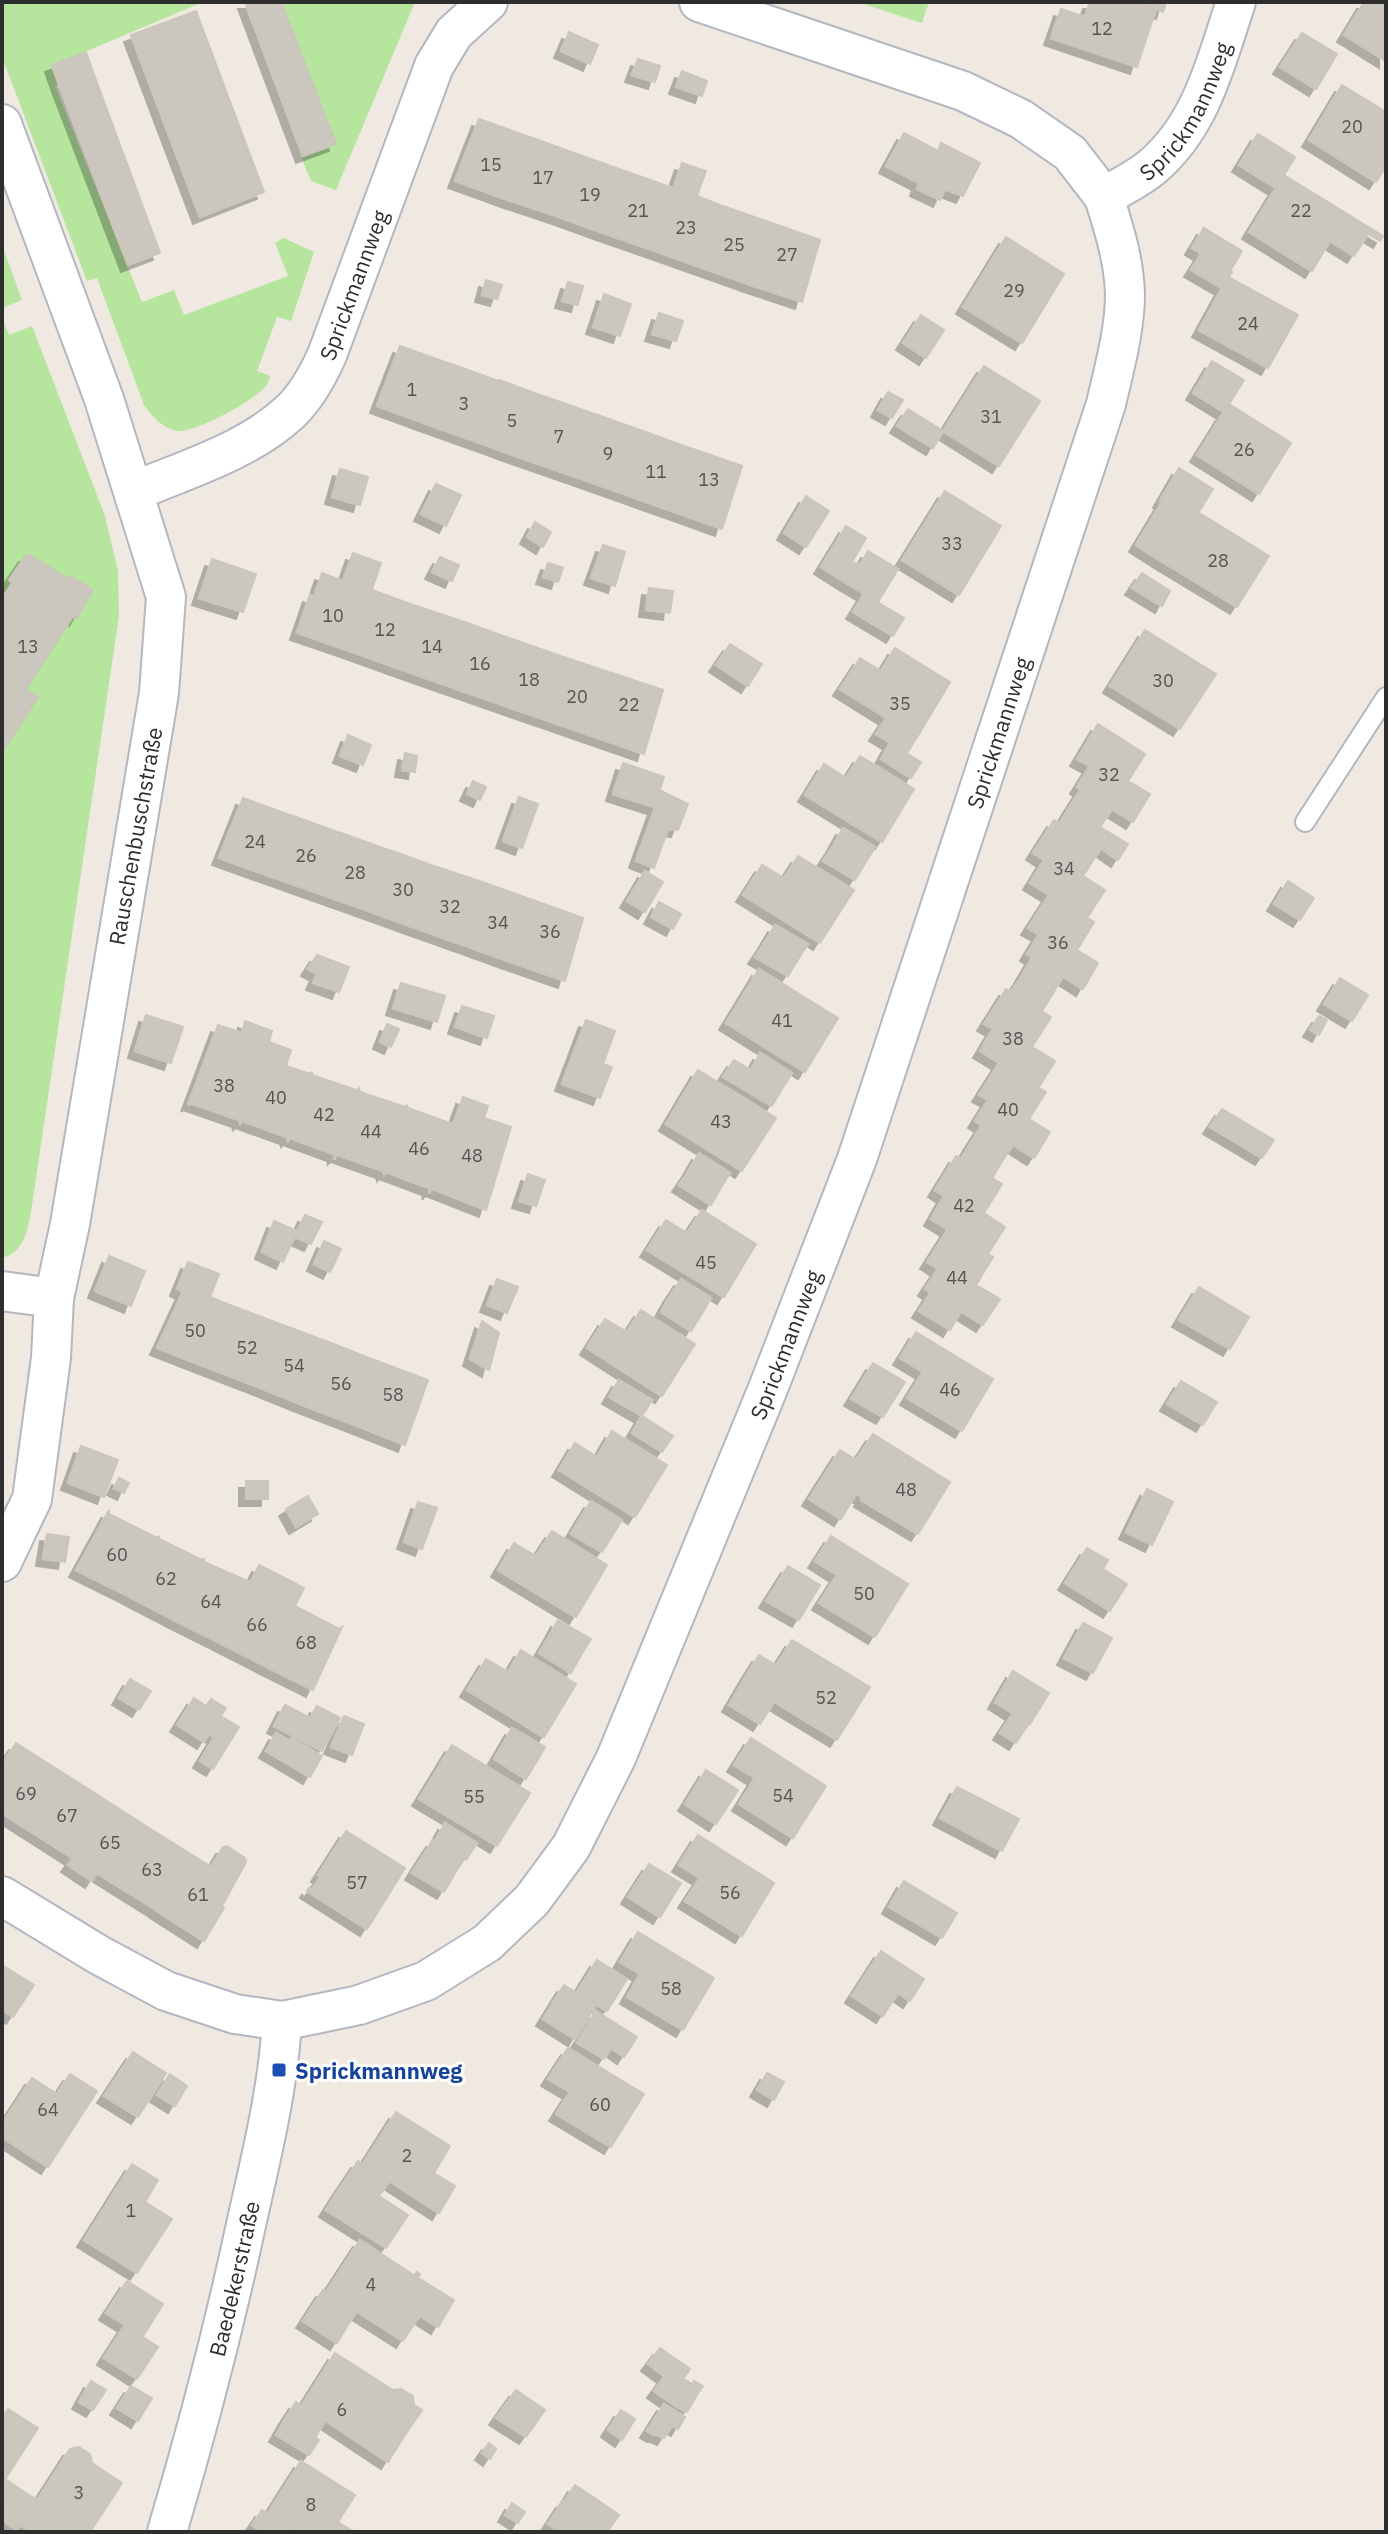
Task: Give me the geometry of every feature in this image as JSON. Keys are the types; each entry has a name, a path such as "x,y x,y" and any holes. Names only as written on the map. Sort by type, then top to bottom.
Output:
{"street":[{"name":"Sprickmannweg","path":"135,491 238,447 268,430 292,411 314,383 434,66 454,33 488,2"},
{"name":"Sprickmannweg","path":"2,1896 99,1955 166,1991 235,2014 282,2021 359,2005 426,1981 487,1943 532,1900 571,1847 616,1758 767,1391 857,1159 1106,404 1125,295 1119,245 1104,197 1070,153 1021,119 963,91 699,2"},
{"name":"Sprickmannweg","path":"1104,197 1151,167 1181,137 1203,100 1236,2"},
{"name":"Rauschenbuschstraße","path":"2,124 104,399 166,597 159,693 70,1224 54,1298 51,1358 32,1499 2,1562"},
{"path":"2,1291 54,1298"},
{"name":"Baedekerstraße","path":"167,2532 205,2402 242,2251 279,2070 282,2021"}],"lane":[{"path":"1305,822 1386,697"}],"green space":[{"path":"2,2 203,2 54,65 61,83 55,86 142,302 174,290 184,315 288,276 275,243 284,238 314,252 291,321 277,317 257,371 270,376 267,384 237,408 197,427 177,431 162,425 144,405 97,278 87,281 2,57"},
{"path":"278,2 415,2 336,190 311,181 301,157 334,144"},
{"path":"857,2 929,2 922,23"},
{"path":"2,245 22,300 2,308"},
{"path":"2,318 9,335 32,326 105,516 118,571 119,616 31,1212 20,1246 2,1258"}],"building":[{"path":"245,2 281,2 336,144 303,156"},
{"path":"1090,2 1137,2 1156,9 1137,67 1051,38 1061,9 1085,17"},
{"path":"1137,2 1166,2 1163,12"},
{"path":"1364,2 1386,2 1386,61 1344,35"},
{"path":"196,11 264,192 200,217 131,35"},
{"path":"569,32 598,45 590,64 561,51"},
{"path":"1302,33 1337,54 1316,89 1280,67"},
{"path":"86,52 93,72 59,85 52,65"},
{"path":"638,59 660,66 655,82 632,75"},
{"path":"682,71 707,81 702,96 676,87"},
{"path":"93,72 160,253 128,265 59,85"},
{"path":"1342,85 1386,112 1386,166 1376,182 1309,140"},
{"path":"479,119 530,137 508,200 455,181"},
{"path":"904,133 938,151 941,143 980,163 963,196 945,189 940,200 917,189 919,183 886,166"},
{"path":"1258,134 1295,157 1276,188 1239,165"},
{"path":"530,137 577,154 556,216 508,200"},
{"path":"577,154 625,171 603,233 556,216"},
{"path":"682,163 706,171 697,196 720,205 700,267 652,250"},
{"path":"625,171 673,188 652,250 603,233"},
{"path":"1284,175 1383,236 1380,241 1368,234 1354,256 1330,241 1312,271 1249,232"},
{"path":"720,205 769,222 748,284 700,267"},
{"path":"769,222 820,240 802,302 748,284"},
{"path":"1204,228 1242,251 1230,271 1192,248"},
{"path":"1006,237 1064,274 1022,343 963,307"},
{"path":"1201,254 1232,272 1222,288 1191,270"},
{"path":"1228,277 1298,315 1268,368 1199,330"},
{"path":"486,280 502,285 497,299 482,295"},
{"path":"568,282 583,286 578,305 562,301"},
{"path":"604,294 631,304 620,336 593,327"},
{"path":"659,313 683,321 676,341 652,334"},
{"path":"921,315 944,330 926,358 903,343"},
{"path":"400,346 451,364 429,425 377,406"},
{"path":"1212,361 1244,380 1224,412 1193,393"},
{"path":"451,364 499,381 477,442 429,425"},
{"path":"984,366 1040,401 999,466 943,431"},
{"path":"499,380 546,397 524,459 477,442"},
{"path":"888,392 903,400 892,418 878,410"},
{"path":"546,397 595,414 573,476 524,459"},
{"path":"1229,404 1291,443 1259,494 1197,455"},
{"path":"908,409 943,431 933,448 897,426"},
{"path":"595,414 643,431 621,493 573,476"},
{"path":"643,431 690,448 669,510 621,493"},
{"path":"690,448 742,466 722,529 669,510"},
{"path":"1179,468 1213,489 1193,521 1160,501"},
{"path":"340,469 368,477 360,505 332,497"},
{"path":"436,484 461,495 446,526 421,514"},
{"path":"945,491 1001,526 959,595 902,560"},
{"path":"806,496 829,511 806,547 784,533"},
{"path":"1162,502 1193,521 1166,564 1136,545"},
{"path":"1198,512 1269,556 1237,607 1166,564"},
{"path":"535,522 551,532 543,547 527,537"},
{"path":"846,526 866,538 852,562 859,565 848,584 821,567"},
{"path":"603,545 625,552 615,586 591,578"},
{"path":"868,551 898,569 878,602 848,584"},
{"path":"353,553 381,563 350,651 297,633 310,595 314,597 322,573 343,581"},
{"path":"26,555 93,590 26,689 2,674 2,599 12,583 9,580"},
{"path":"440,557 459,565 452,581 432,572"},
{"path":"212,559 256,574 243,612 199,598"},
{"path":"548,563 563,568 558,582 543,577"},
{"path":"1142,573 1170,591 1162,606 1132,588"},
{"path":"649,588 673,591 670,613 646,610"},
{"path":"372,590 419,607 397,668 350,651"},
{"path":"864,594 904,618 893,636 853,612"},
{"path":"419,607 467,623 445,685 397,668"},
{"path":"467,623 515,640 494,702 445,685"},
{"path":"1145,630 1216,674 1180,729 1110,686"},
{"path":"515,640 564,657 543,719 494,702"},
{"path":"730,644 762,664 748,686 716,665"},
{"path":"895,648 950,682 917,737 840,689 860,658 881,671"},
{"path":"564,657 612,673 589,735 543,719"},
{"path":"612,673 663,690 644,754 589,735"},
{"path":"2,674 38,697 2,752"},
{"path":"887,717 917,737 907,753 876,734"},
{"path":"1098,724 1145,754 1128,781 1150,794 1133,822 1077,787 1090,766 1077,759"},
{"path":"348,735 371,745 363,765 340,756"},
{"path":"890,743 921,762 911,778 881,759"},
{"path":"405,753 417,756 415,772 402,770"},
{"path":"860,756 914,789 882,842 805,795 824,764 846,778"},
{"path":"623,763 664,777 654,807 613,794"},
{"path":"473,781 486,787 480,800 467,794"},
{"path":"1081,789 1112,809 1100,827 1069,808"},
{"path":"661,791 688,804 678,830 668,829 654,868 636,861"},
{"path":"519,797 538,804 522,848 503,841"},
{"path":"243,798 293,816 272,877 219,858"},
{"path":"1069,808 1100,827 1092,842 1060,823"},
{"path":"293,816 341,833 320,894 272,877"},
{"path":"1054,820 1101,848 1083,876 1105,890 1087,918 1030,883 1044,860 1033,853"},
{"path":"1100,827 1128,844 1118,860 1092,842"},
{"path":"843,828 875,847 864,865 833,846"},
{"path":"341,833 389,850 368,911 320,894"},
{"path":"833,846 864,865 855,880 823,861"},
{"path":"389,850 437,867 415,928 368,911"},
{"path":"798,856 854,890 820,943 743,895 762,865 784,878"},
{"path":"437,867 485,883 463,945 415,928"},
{"path":"645,871 663,882 645,912 627,901"},
{"path":"1288,881 1314,898 1300,920 1274,904"},
{"path":"485,883 533,900 510,962 463,945"},
{"path":"1049,895 1094,922 1077,950 1098,963 1083,989 1027,954 1039,934 1028,928"},
{"path":"533,900 583,918 565,981 510,962"},
{"path":"659,902 681,914 673,929 651,917"},
{"path":"775,925 808,944 797,961 765,942"},
{"path":"765,942 797,961 788,976 755,957"},
{"path":"317,955 349,967 339,992 313,983 317,974 308,969"},
{"path":"1032,958 1063,976 1052,995 1021,977"},
{"path":"759,969 838,1018 805,1072 726,1023"},
{"path":"1021,977 1052,995 1042,1011 1011,992"},
{"path":"1340,978 1368,995 1352,1021 1324,1004"},
{"path":"401,983 445,996 437,1022 393,1008"},
{"path":"1006,989 1051,1017 1032,1047 1055,1061 1039,1087 980,1051 993,1029 984,1024"},
{"path":"462,1006 494,1016 487,1038 455,1027"},
{"path":"146,1015 183,1027 171,1063 135,1051"},
{"path":"1319,1016 1327,1020 1319,1035 1310,1030"},
{"path":"586,1020 615,1031 603,1064 612,1067 600,1098 562,1084"},
{"path":"245,1021 272,1031 240,1123 239,1120 190,1103 188,1105 218,1025 242,1033"},
{"path":"387,1024 399,1029 391,1047 380,1042"},
{"path":"272,1031 269,1042 291,1050 286,1066 312,1072 288,1140 242,1121 240,1123"},
{"path":"760,1053 792,1073 782,1089 751,1070"},
{"path":"734,1060 751,1070 740,1087 723,1077"},
{"path":"999,1063 1046,1092 1029,1119 1050,1132 1034,1158 975,1121 988,1100 979,1095"},
{"path":"698,1070 776,1118 742,1171 666,1124"},
{"path":"751,1070 782,1089 772,1106 740,1087"},
{"path":"312,1072 312,1075 359,1089 335,1157 290,1138 288,1140"},
{"path":"359,1089 360,1092 405,1107 407,1105 384,1174 338,1155 335,1157"},
{"path":"463,1097 488,1106 484,1118 511,1127 486,1210 433,1189 430,1191"},
{"path":"407,1106 452,1124 454,1122 430,1191 386,1172 384,1174"},
{"path":"1222,1109 1274,1140 1262,1158 1210,1127"},
{"path":"982,1125 1013,1145 1001,1163 970,1144"},
{"path":"970,1144 1001,1163 992,1178 961,1159"},
{"path":"699,1153 730,1173 720,1189 689,1170"},
{"path":"956,1156 1002,1184 984,1213 1005,1227 988,1254 931,1219 944,1196 935,1190"},
{"path":"689,1170 720,1189 711,1205 679,1185"},
{"path":"528,1174 545,1180 536,1206 519,1201"},
{"path":"702,1210 756,1244 724,1297 647,1250 666,1220 687,1233"},
{"path":"305,1215 322,1222 311,1244 295,1237"},
{"path":"274,1221 297,1231 283,1262 262,1252"},
{"path":"948,1229 993,1257 976,1285 1000,1299 983,1325 925,1289 938,1269 927,1262"},
{"path":"324,1241 341,1249 330,1272 314,1264"},
{"path":"109,1256 145,1271 131,1306 95,1291"},
{"path":"188,1262 219,1274 210,1297 235,1307 211,1369 157,1348 183,1292 177,1289"},
{"path":"497,1279 518,1287 507,1313 487,1305"},
{"path":"681,1279 711,1298 701,1315 670,1296"},
{"path":"1199,1287 1249,1317 1230,1349 1179,1320"},
{"path":"931,1292 961,1311 950,1330 919,1311"},
{"path":"670,1296 701,1315 691,1331 661,1312"},
{"path":"235,1307 283,1325 258,1387 211,1369"},
{"path":"641,1310 695,1344 662,1396 587,1348 605,1319 627,1332"},
{"path":"482,1321 499,1333 489,1370 470,1359"},
{"path":"283,1325 331,1343 305,1406 258,1387"},
{"path":"916,1332 993,1379 962,1431 907,1398 923,1372 900,1358"},
{"path":"331,1343 377,1361 352,1424 305,1406"},
{"path":"377,1361 428,1380 405,1445 352,1424"},
{"path":"873,1363 905,1382 883,1417 851,1399"},
{"path":"619,1380 652,1400 642,1416 609,1397"},
{"path":"1181,1381 1217,1402 1203,1425 1167,1404"},
{"path":"642,1416 673,1436 662,1452 632,1433"},
{"path":"612,1431 667,1465 635,1517 559,1470 575,1443 597,1457"},
{"path":"873,1434 950,1482 918,1534 861,1500 877,1473 856,1460"},
{"path":"81,1446 118,1460 104,1497 68,1483"},
{"path":"840,1450 871,1469 841,1519 809,1499"},
{"path":"871,1469 877,1473 862,1497 856,1493"},
{"path":"119,1478 129,1483 124,1493 114,1488"},
{"path":"246,1481 268,1481 268,1499 246,1499"},
{"path":"1147,1489 1173,1502 1152,1545 1126,1532"},
{"path":"308,1496 318,1514 296,1527 286,1509"},
{"path":"591,1501 622,1520 612,1536 581,1517"},
{"path":"418,1502 437,1508 422,1549 404,1542"},
{"path":"109,1510 109,1514 157,1538 159,1536 128,1596 76,1570"},
{"path":"581,1517 612,1536 602,1552 571,1534"},
{"path":"552,1531 607,1565 576,1617 498,1570 514,1543 536,1556"},
{"path":"47,1534 69,1537 65,1562 43,1559"},
{"path":"159,1536 159,1539 204,1559 172,1619 128,1596"},
{"path":"831,1536 908,1584 875,1637 819,1603 837,1575 815,1561"},
{"path":"1087,1548 1108,1560 1103,1569 1127,1584 1110,1611 1065,1583"},
{"path":"204,1559 204,1562 250,1582 220,1643 172,1619"},
{"path":"259,1565 304,1588 265,1666 220,1643"},
{"path":"788,1566 820,1585 799,1620 766,1601"},
{"path":"295,1606 339,1629 342,1627 313,1690 265,1666"},
{"path":"558,1620 591,1639 581,1655 550,1635"},
{"path":"1083,1623 1112,1638 1093,1673 1064,1658"},
{"path":"550,1635 581,1655 571,1673 539,1653"},
{"path":"792,1640 870,1687 837,1740 781,1706 798,1679 776,1666"},
{"path":"521,1650 576,1684 544,1737 467,1690 486,1659 508,1672"},
{"path":"759,1655 798,1679 781,1706 774,1701 781,1691 749,1671"},
{"path":"749,1671 781,1691 760,1724 729,1705"},
{"path":"1013,1671 1049,1693 1030,1724 995,1702"},
{"path":"130,1679 151,1691 139,1710 119,1698"},
{"path":"194,1698 206,1706 211,1699 226,1708 204,1742 177,1725"},
{"path":"285,1705 310,1718 317,1706 340,1718 322,1751 274,1726"},
{"path":"1013,1713 1029,1723 1016,1743 1000,1733"},
{"path":"344,1716 364,1724 352,1755 331,1747"},
{"path":"222,1717 239,1727 213,1769 200,1761"},
{"path":"512,1728 545,1747 535,1764 503,1744"},
{"path":"276,1733 322,1756 310,1777 266,1751"},
{"path":"751,1738 826,1786 793,1838 739,1804 755,1778 734,1765"},
{"path":"16,1743 63,1773 27,1829 2,1813 2,1764"},
{"path":"503,1744 535,1764 526,1779 494,1759"},
{"path":"452,1745 530,1793 497,1846 419,1799"},
{"path":"706,1770 738,1790 716,1824 685,1804"},
{"path":"63,1773 107,1801 71,1857 27,1829"},
{"path":"957,1787 1019,1819 1002,1851 940,1818"},
{"path":"107,1801 149,1828 113,1883 71,1857"},
{"path":"445,1823 477,1843 466,1860 435,1841"},
{"path":"149,1828 192,1855 156,1910 113,1883"},
{"path":"346,1831 405,1868 367,1929 307,1891 309,1888 312,1890"},
{"path":"698,1835 774,1883 742,1936 685,1901 700,1878 679,1865"},
{"path":"433,1840 464,1858 444,1892 412,1873"},
{"path":"227,1846 245,1858 246,1862 204,1941 157,1911 192,1855 211,1867 223,1847"},
{"path":"73,1858 97,1873 92,1881 68,1865"},
{"path":"649,1864 681,1883 660,1917 628,1897"},
{"path":"904,1881 957,1913 942,1938 889,1907"},
{"path":"638,1932 714,1978 683,2030 627,1997 640,1974 620,1962"},
{"path":"881,1951 924,1979 910,2001 898,1993 883,2016 852,1996"},
{"path":"597,1960 627,1979 607,2011 577,1992"},
{"path":"2,1965 34,1985 13,2017 2,2010"},
{"path":"564,1985 596,2005 575,2039 543,2019"},
{"path":"596,2011 637,2037 624,2057 611,2048 604,2059 577,2043"},
{"path":"568,2048 644,2094 611,2147 556,2114 570,2092 548,2079"},
{"path":"133,2052 166,2073 138,2117 104,2096"},
{"path":"767,2073 784,2082 774,2100 757,2090"},
{"path":"70,2074 97,2091 48,2167 2,2137 2,2124 32,2078 57,2094"},
{"path":"170,2074 187,2086 175,2106 157,2095"},
{"path":"396,2112 450,2146 434,2173 455,2186 439,2213 363,2164"},
{"path":"358,2161 389,2181 379,2196 408,2215 396,2233 336,2194"},
{"path":"132,2164 158,2180 145,2202 172,2219 137,2273 84,2240"},
{"path":"336,2194 396,2233 386,2248 326,2210"},
{"path":"360,2240 415,2276 397,2301 420,2315 403,2341 326,2292"},
{"path":"417,2272 420,2274 418,2278 454,2300 438,2327 397,2301"},
{"path":"127,2281 163,2304 143,2336 106,2313"},
{"path":"323,2290 356,2312 346,2328 312,2307"},
{"path":"312,2307 346,2328 337,2343 303,2321"},
{"path":"125,2325 158,2347 137,2379 104,2358"},
{"path":"660,2348 690,2369 678,2386 648,2364"},
{"path":"335,2353 388,2387 372,2414 405,2435 388,2462 302,2405"},
{"path":"665,2376 678,2386 683,2378 693,2385 677,2407 654,2391"},
{"path":"91,2381 106,2390 93,2410 79,2402"},
{"path":"694,2381 703,2386 697,2395 689,2391"},
{"path":"131,2386 152,2398 138,2421 117,2408"},
{"path":"388,2387 401,2389 413,2396 414,2405 422,2410 405,2435 372,2414"},
{"path":"516,2390 545,2410 526,2437 496,2418"},
{"path":"689,2391 697,2395 687,2412 677,2407"},
{"path":"296,2402 325,2421 315,2438 285,2419"},
{"path":"664,2404 672,2409 654,2435 647,2431"},
{"path":"8,2409 38,2428 2,2484 2,2418"},
{"path":"672,2409 685,2417 678,2429 664,2422"},
{"path":"621,2410 635,2419 622,2440 608,2430"},
{"path":"285,2419 319,2440 309,2455 276,2435"},
{"path":"664,2422 672,2426 664,2438 655,2434"},
{"path":"489,2443 496,2449 490,2459 482,2453"},
{"path":"79,2447 90,2454 92,2463 78,2485 56,2471 70,2449"},
{"path":"301,2461 355,2495 338,2522 354,2532 297,2532 268,2513"},
{"path":"92,2463 122,2483 90,2532 31,2532 21,2525 56,2471 78,2485"},
{"path":"5,2479 20,2489 2,2519 2,2484"},
{"path":"575,2485 599,2501 588,2517 564,2502"},
{"path":"21,2490 37,2500 17,2530 2,2520"},
{"path":"563,2501 588,2517 591,2532 560,2532 548,2524"},
{"path":"599,2501 619,2515 607,2532 591,2532 588,2517"},
{"path":"512,2503 525,2512 518,2523 505,2515"},
{"path":"262,2510 295,2531 262,2532 252,2525"}],"place":[{"name":"Sprickmannweg","path":"279,2070"}]}
